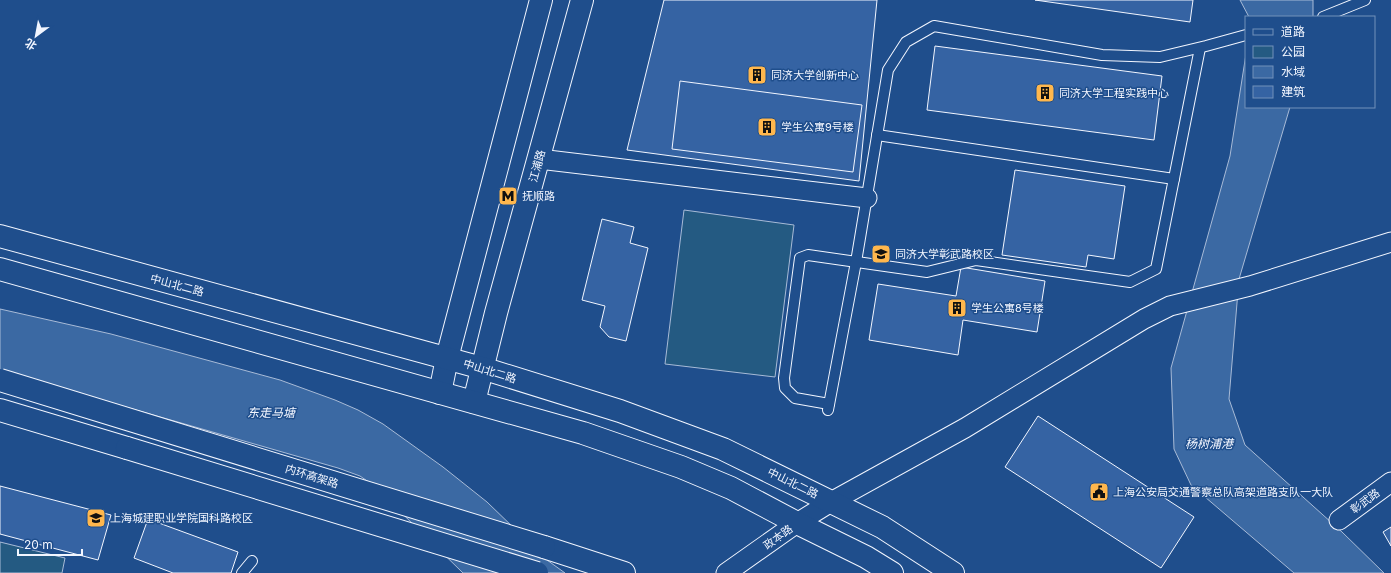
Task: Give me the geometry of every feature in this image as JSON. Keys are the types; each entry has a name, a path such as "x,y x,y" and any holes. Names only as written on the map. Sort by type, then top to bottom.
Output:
{"main road":[{"path":"440,393 541,0"},
{"name":"江浦路","path":"474,402 582,0"},
{"name":"中山北二路","path":"0,236 448,358 620,411 723,449 882,526 953,573"},
{"path":"0,269 583,432 681,467 731,488 866,557 892,573"},
{"name":"内环高架路","path":"0,380 528,542 624,573"},
{"path":"0,410 537,573"},
{"path":"0,422 45,435 127,448"}],"street":[{"path":"539,159 866,198"},
{"name":"政本路","path":"726,573 797,523 831,502 964,428 1144,319 1170,306 1250,286 1391,242"},
{"name":"彰武路","path":"1339,520 1391,482"}],"lane":[{"path":"1326,16 1365,0"},
{"path":"1200,48 1156,269 1130,282 976,260 927,272 856,262 808,255 800,258 784,378 785,388 795,398 829,407 856,262 888,70 906,42 934,26 1102,55 1160,57 1245,35"},
{"path":"877,135 1174,179"},
{"path":"242,573 252,561"}],"green space":[{"path":"684,210 794,225 775,377 665,364"},
{"path":"0,542 65,558 62,573 0,573"}],"water":[{"path":"1240,0 1313,0 1313,16 1248,16"},
{"name":"杨树浦港","path":"1245,60 1245,108 1290,108 1239,279 1229,399 1245,445 1342,532 1384,573 1294,573 1191,485 1174,449 1171,368 1230,156"},
{"name":"东走马塘","path":"0,309 111,334 280,380 358,410 383,424 443,467 487,502 547,560 565,573 463,573 373,485 360,476 338,468 0,371"}],"building":[{"name":"同济大学创新中心","path":"664,0 877,0 859,181 627,150"},
{"path":"1035,0 1193,0 1190,22"},
{"name":"同济大学工程实践中心","path":"935,46 1162,76 1154,140 927,110"},
{"name":"学生公寓9号楼","path":"680,81 862,105 853,172 672,149"},
{"path":"1015,170 1125,186 1114,259 1088,255 1086,267 1002,255"},
{"path":"602,219 634,227 630,243 648,248 626,341 609,337 600,327 605,306 582,300"},
{"name":"学生公寓8号楼","path":"961,267 1045,281 1037,332 963,320 958,355 869,340 878,284 956,296"},
{"name":"上海公安局交通警察总队高架道路支队一大队","path":"1038,416 1194,517 1161,568 1005,467"},
{"path":"0,486 111,515 98,560 0,534"},
{"path":"148,519 238,552 231,573 173,573 134,558"},
{"path":"1391,527 1391,546 1383,532"}],"place":[{"name":"同济大学创新中心","path":"757,75"},
{"name":"同济大学工程实践中心","path":"1045,93"},
{"name":"学生公寓9号楼","path":"767,127"},
{"name":"抚顺路","path":"508,196"},
{"name":"同济大学彰武路校区","path":"881,254"},
{"name":"学生公寓8号楼","path":"957,308"},
{"name":"上海公安局交通警察总队高架道路支队一大队","path":"1099,492"},
{"name":"上海城建职业学院国科路校区","path":"96,518"}]}
